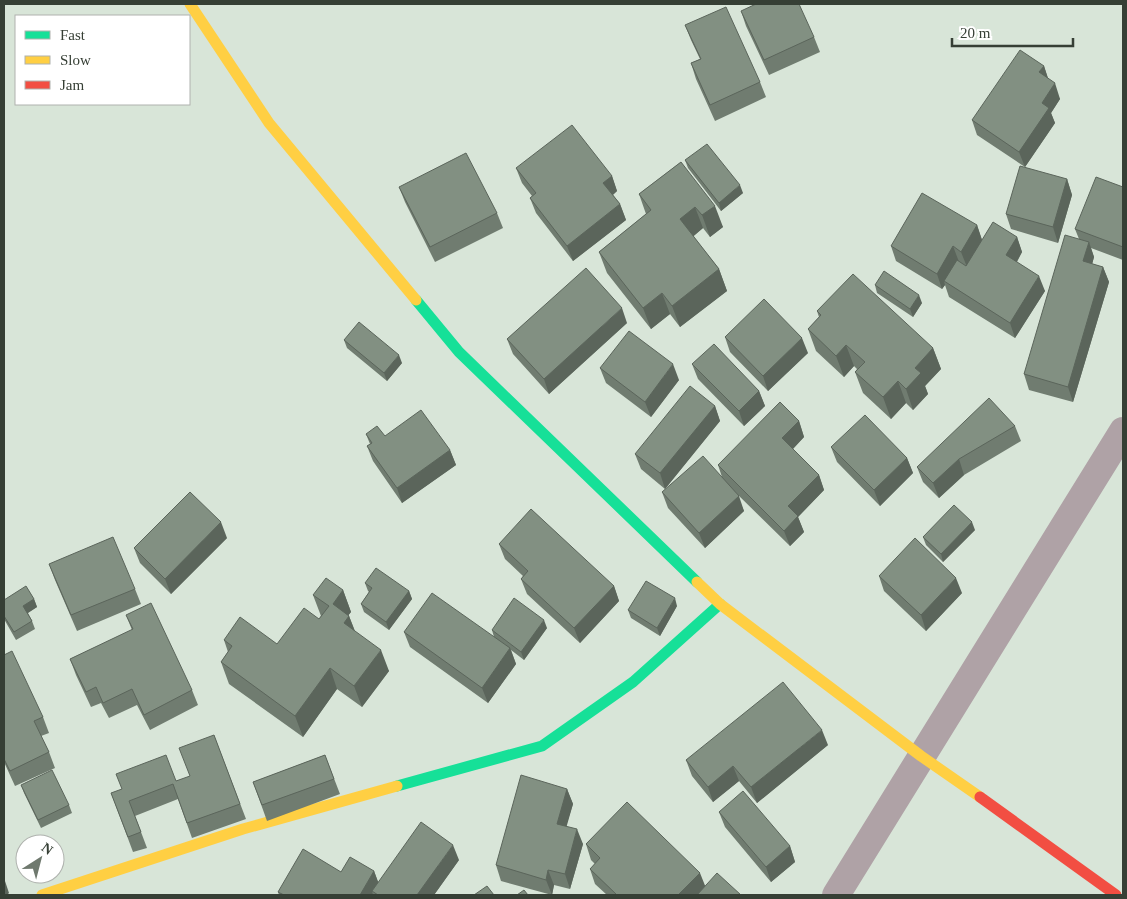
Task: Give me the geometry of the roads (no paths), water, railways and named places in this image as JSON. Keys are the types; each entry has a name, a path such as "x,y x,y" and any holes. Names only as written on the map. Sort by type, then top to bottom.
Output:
{"street":[{"path":"190,4 269,123 459,352 720,604 931,762 1116,895"},
{"path":"836,895 931,762 1123,431"},
{"path":"42,895 243,829 542,746 633,682 720,604"}]}
